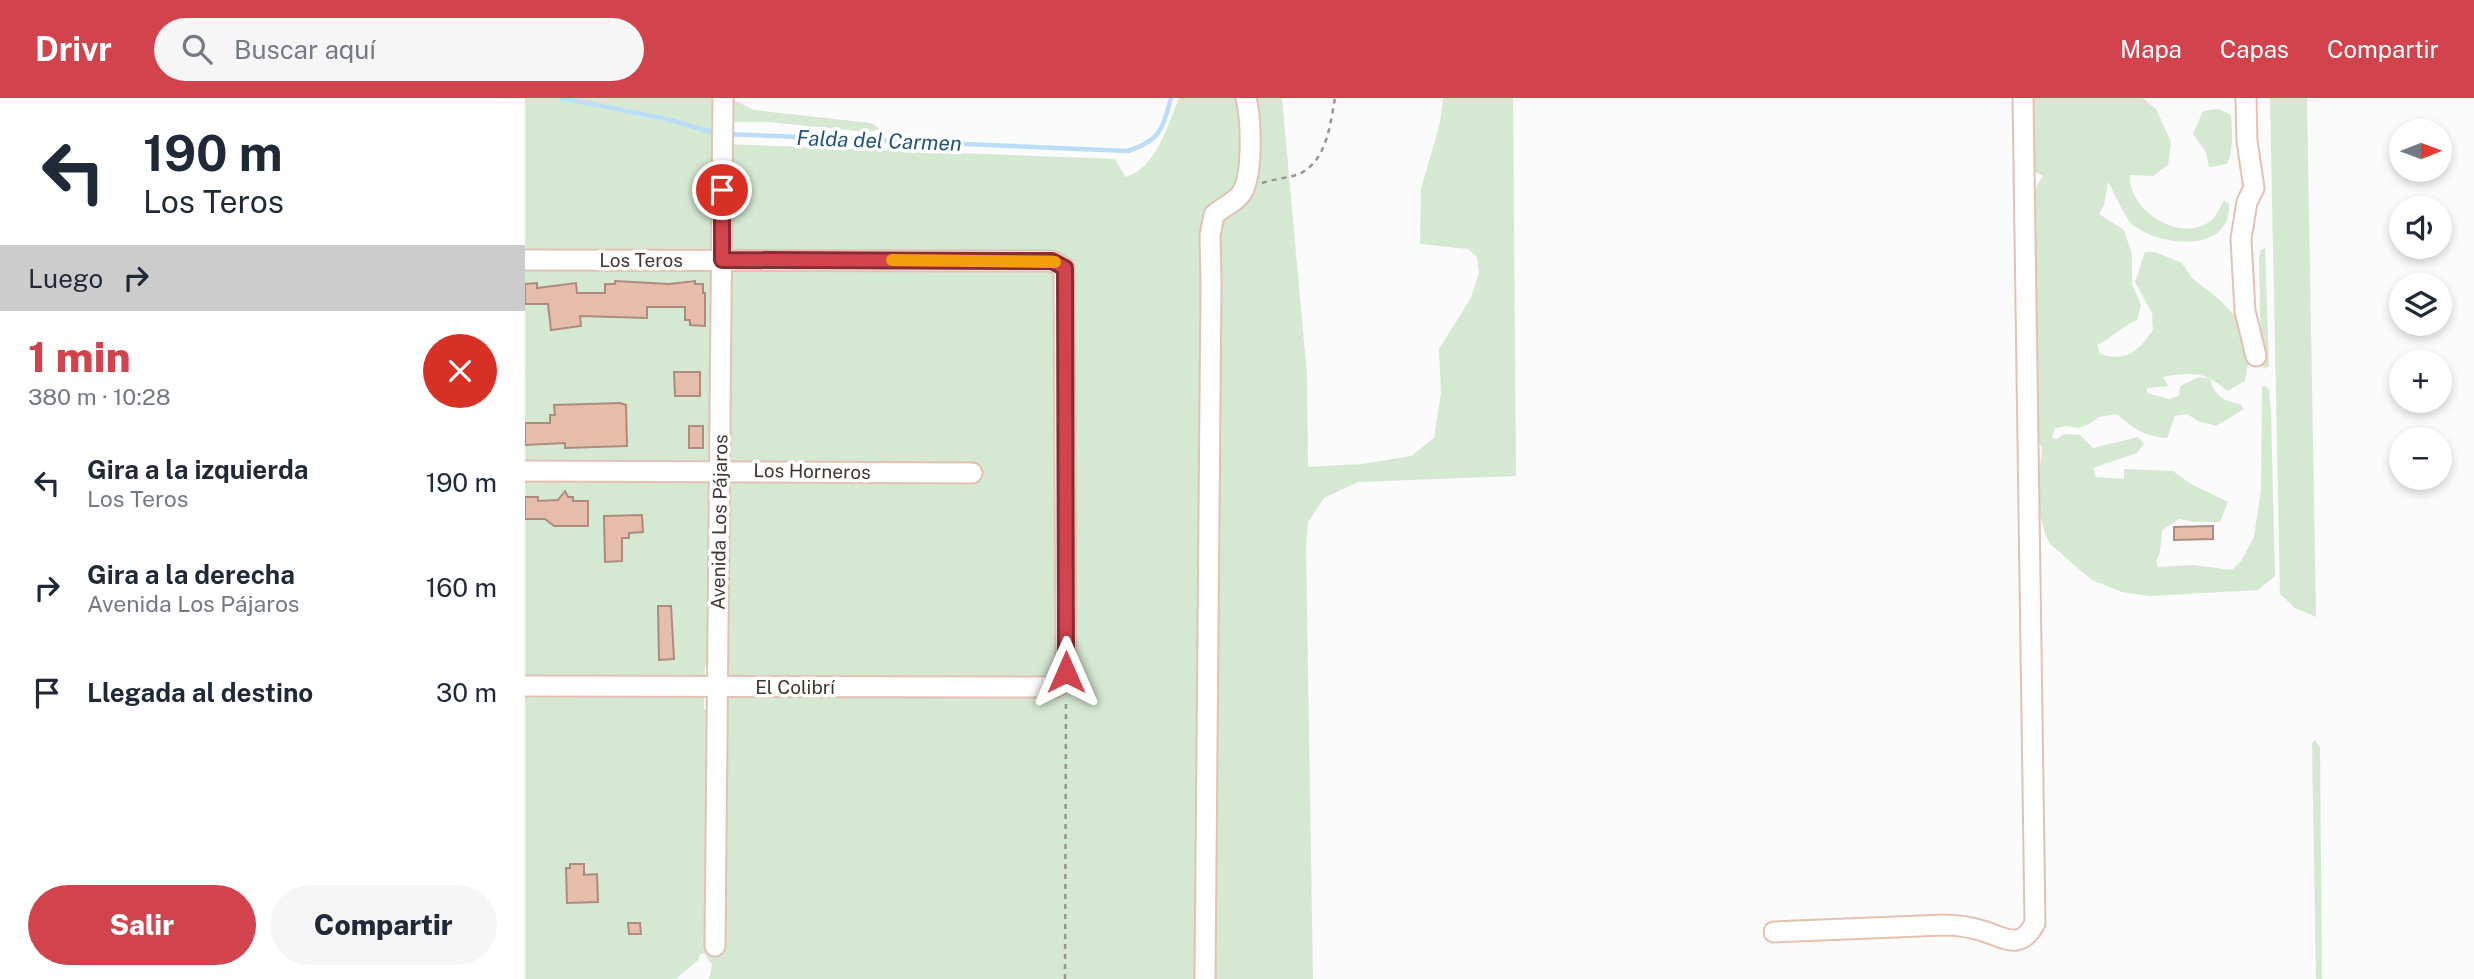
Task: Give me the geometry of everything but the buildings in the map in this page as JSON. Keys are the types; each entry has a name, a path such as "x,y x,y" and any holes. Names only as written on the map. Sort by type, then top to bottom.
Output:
{"street":[{"name":"Avenida Los Pájaros","path":"715,946 723,98"},
{"path":"1205,979 1210,235 1214,215 1241,195 1247,179 1251,139 1246,98"},
{"path":"1774,932 1944,925 1962,926 2006,940 2019,940 2029,936 2035,922 2023,98"},
{"path":"2246,98 2246,141 2254,188 2247,202 2241,239 2245,310 2256,356"},
{"name":"Los Teros","path":"525,260 1052,261 1065,268 1064,691"},
{"name":"Los Horneros","path":"525,471 972,473"},
{"name":"El Colibrí","path":"525,686 1056,687 1064,691"}],"path":[{"path":"1241,195 1252,186 1298,174 1311,166 1322,152 1335,98"},
{"path":"1064,691 1065,979"}],"green space":[{"path":"525,98 730,98 754,110 871,123 880,129 868,132 768,122 731,122 723,144 1115,159 1125,177 1145,165 1160,145 1179,98 1282,98 1307,375 1308,467 1362,464 1411,456 1434,438 1441,393 1439,349 1471,298 1479,273 1477,257 1468,249 1420,244 1421,189 1440,123 1443,98 1513,98 1516,476 1358,482 1324,498 1308,522 1306,545 1313,979 709,979 712,965 705,954 700,954 699,959 676,979 525,979","holes":["710,444 720,484 709,489","717,664 709,708 704,709 705,667"]},
{"path":"2029,98 2143,98 2156,109 2171,142 2168,165 2153,176 2130,175 2138,201 2159,221 2187,229 2201,226 2213,219 2224,200 2229,204 2227,220 2219,231 2206,238 2175,241 2159,238 2132,224 2108,182 2104,205 2099,214 2124,230 2132,255 2132,284 2141,305 2137,320 2097,345 2100,354 2125,356 2137,349 2153,330 2152,313 2135,282 2145,252 2155,252 2182,263 2192,278 2235,316 2248,363 2245,381 2227,391 2219,384 2205,376 2173,375 2163,377 2168,386 2147,388 2147,393 2169,399 2179,396 2180,386 2199,377 2210,379 2214,390 2221,397 2240,404 2244,409 2216,426 2198,421 2187,414 2175,416 2167,438 2140,431 2117,414 2099,417 2078,428 2055,428 2052,437 2057,439 2064,434 2080,435 2093,448 2138,437 2144,444 2137,453 2093,468 2096,477 2124,479 2124,469 2173,471 2191,484 2228,502 2220,522 2179,519 2162,530 2160,552 2156,561 2158,567 2193,565 2232,570 2241,561 2254,537 2261,490 2262,387 2265,386 2269,389 2271,414 2275,576 2258,590 2149,596 2122,592 2092,580 2051,545 2045,534 2038,488 2042,449 2034,429 2031,213 2037,185 2043,176 2031,170"},
{"path":"2270,98 2307,98 2316,617 2295,608 2280,594"},
{"path":"2219,109 2231,115 2231,152 2227,164 2209,167 2206,152 2193,134 2203,111"},
{"path":"2265,248 2269,366 2264,369 2261,363 2259,258 2261,250"},
{"path":"2315,740 2320,747 2322,979 2316,979 2312,743"}],"waterway":[{"name":"Falda del Carmen","path":"561,98 666,119 718,134"},
{"name":"Falda del Carmen","path":"727,134 1128,151 1147,143 1159,132 1171,98"}],"slow traffic":[{"path":"892,260 1055,262"}],"route":[{"path":"722,190 722,260 1052,261 1065,268 1066,672"}]}
